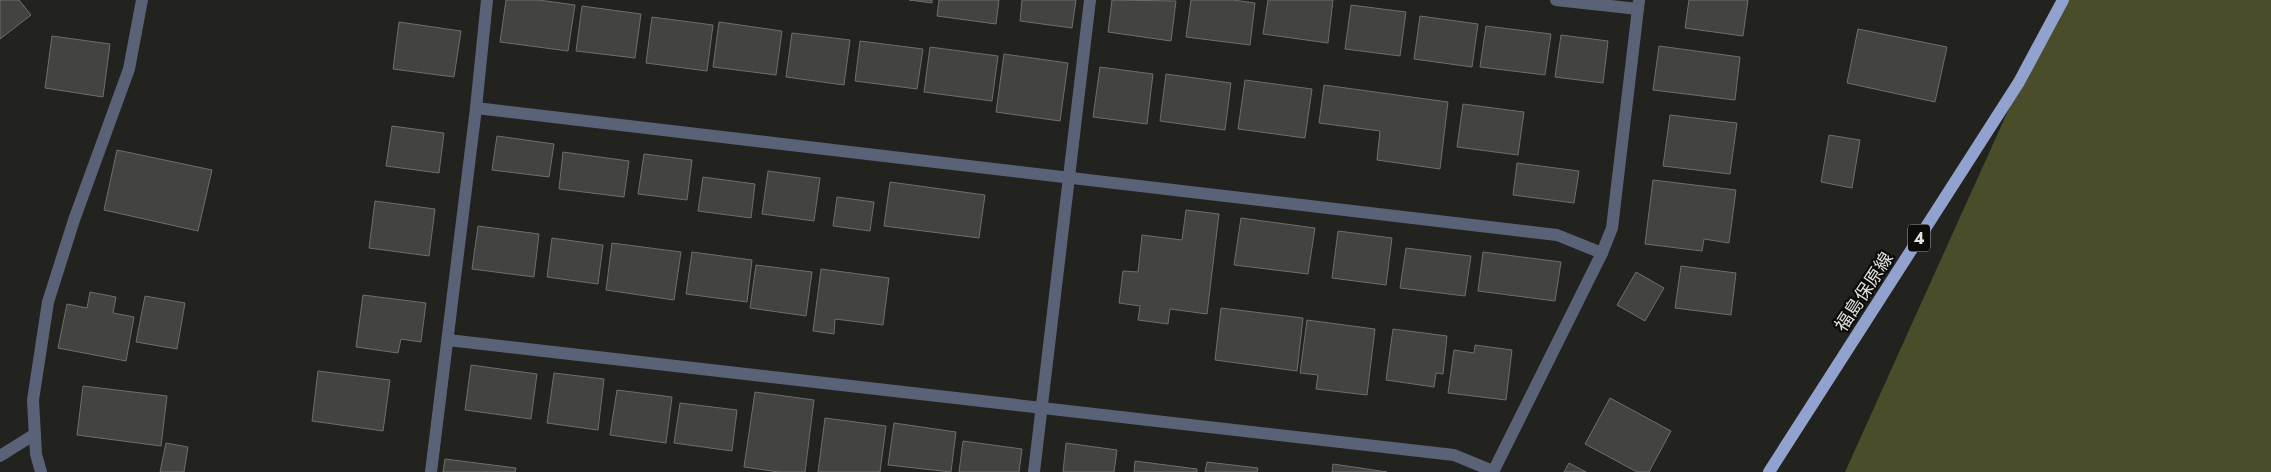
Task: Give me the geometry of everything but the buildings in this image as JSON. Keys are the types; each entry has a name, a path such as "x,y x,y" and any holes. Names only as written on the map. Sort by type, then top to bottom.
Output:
{"main road":[{"name":"福島保原線","path":"1769,472 2019,82 2063,0"}],"street":[{"path":"40,472 36,454 33,400 48,302 74,220 129,69 142,0"},
{"path":"431,472 476,108 487,0"},
{"path":"1034,472 1090,0"},
{"path":"448,340 1454,455 1493,472 1602,253 1612,228 1639,4 1556,0"},
{"path":"476,108 1557,235 1602,253"},
{"path":"0,456 35,434"}],"green space":[{"path":"2058,0 2271,0 2271,472 1845,472"}]}
